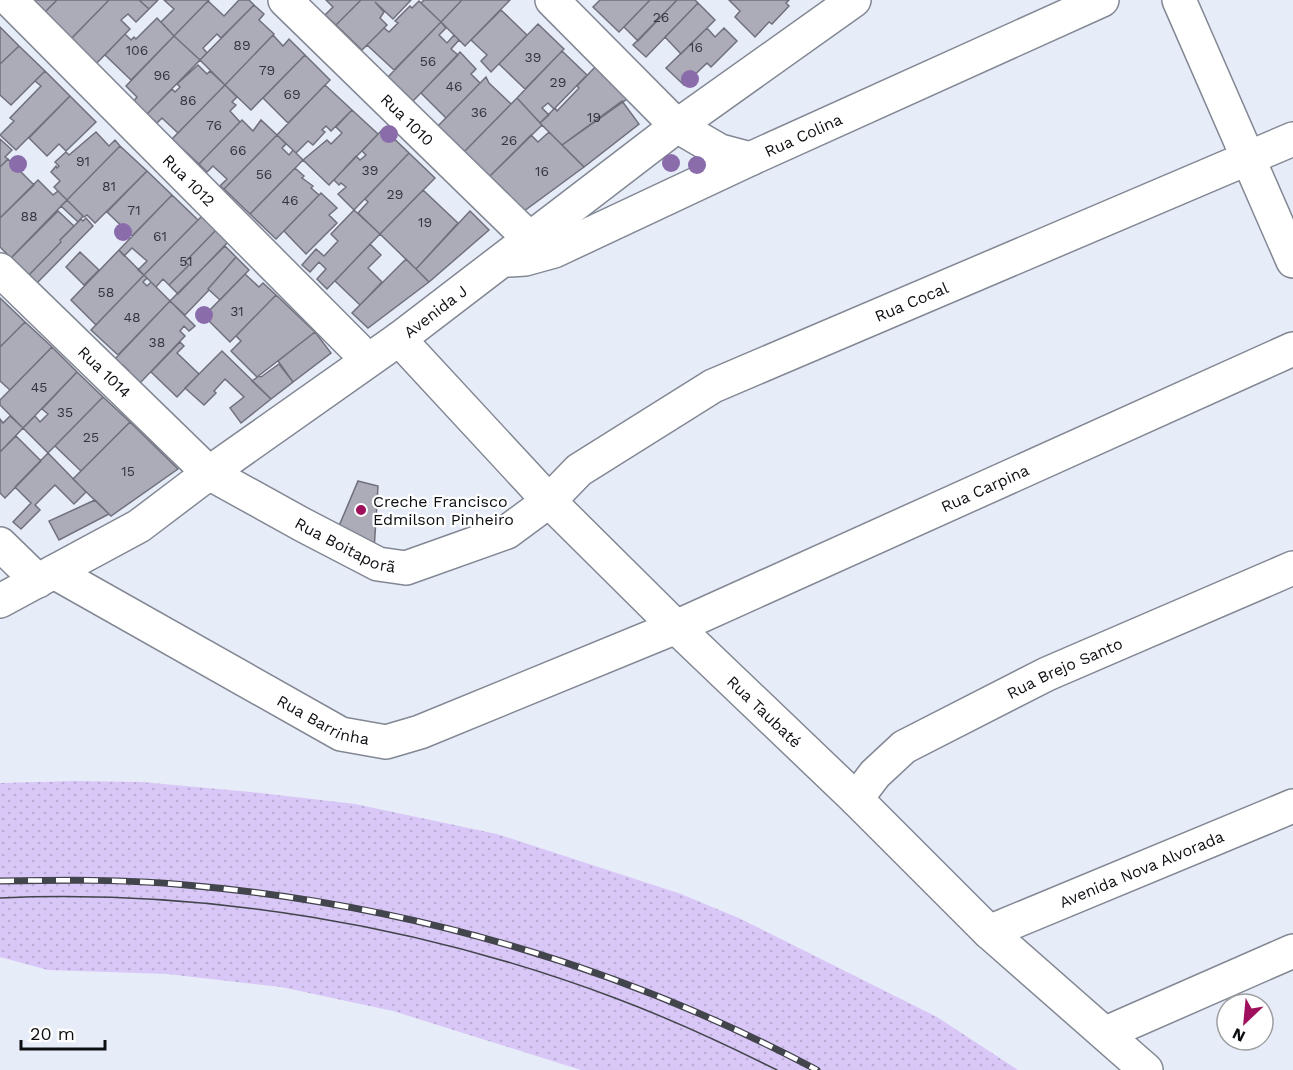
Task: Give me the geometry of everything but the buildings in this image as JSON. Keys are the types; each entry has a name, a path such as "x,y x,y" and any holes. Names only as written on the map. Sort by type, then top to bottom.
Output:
{"street":[{"name":"Rua 1012","path":"10,0 368,360"},
{"name":"Rua 1010","path":"285,0 530,239"},
{"path":"552,0 677,126 720,151 750,159"},
{"name":"Rua Colina","path":"501,260 525,259 554,251 750,159 1102,0"},
{"path":"1179,0 1293,261"},
{"name":"Avenida J","path":"0,601 139,526 209,473 399,339 841,3"},
{"name":"Rua Cocal","path":"549,501 579,470 713,386 1293,139"},
{"name":"Rua 1014","path":"0,270 209,473"},
{"name":"Rua Taubaté","path":"399,339 549,501 676,627 856,799 989,932 1146,1070"},
{"name":"Rua Carpina","path":"676,627 1293,349"},
{"name":"Rua Boitaporã","path":"209,473 378,564 406,568 507,532 549,501"},
{"name":"Rua Barrinha","path":"0,544 46,577 341,734 386,742 420,732 676,627"},
{"name":"Rua Brejo Santo","path":"856,799 875,774 904,747 1047,674 1293,568"},
{"name":"Avenida Nova Alvorada","path":"989,932 1293,806"},
{"path":"1106,1033 1293,951"}],"shaded area":[{"path":"142,782 355,804 497,834 681,894 741,919 937,1017 1018,1070 581,1070 393,1011 281,987 167,974 48,970 0,957 0,783"}],"tram line":[{"path":"0,898 78,897 234,906 312,917 390,932 466,950 541,972 615,998 698,1032 777,1070"}],"railway":[{"path":"0,881 70,880 186,885 269,894 350,907 431,924 589,971 667,1000 743,1033 817,1070"}],"place":[{"name":"Creche Francisco Edmilson Pinheiro","path":"361,510"}]}
